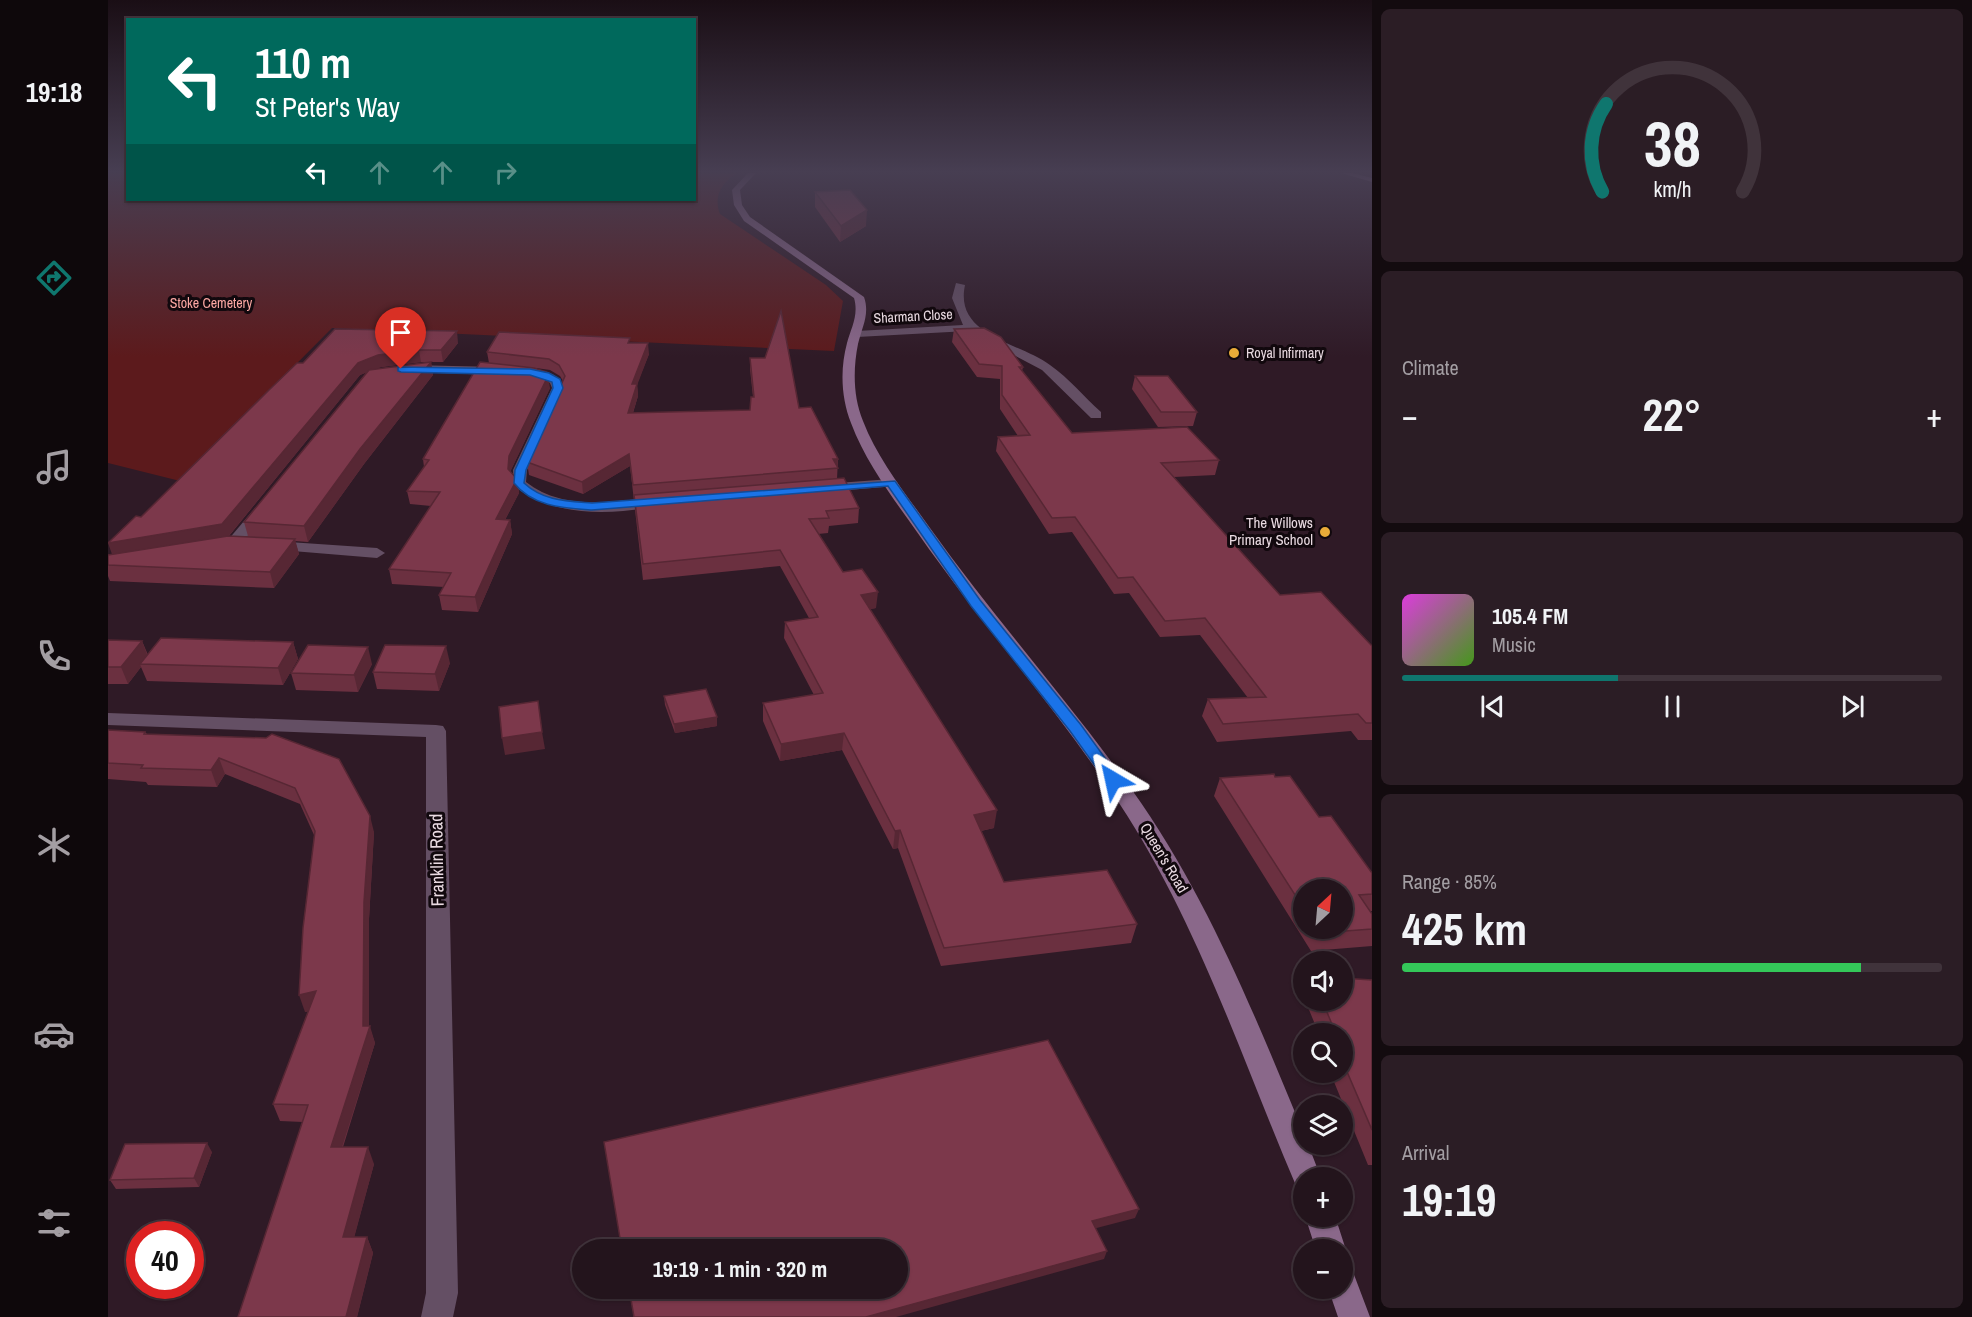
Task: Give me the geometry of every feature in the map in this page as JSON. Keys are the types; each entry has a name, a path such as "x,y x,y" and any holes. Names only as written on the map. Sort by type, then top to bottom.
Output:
{"street":[{"name":"Queen's Road","path":"769,234 859,297 863,306 852,345 850,404 860,430 891,483 975,603 1076,728 1169,863 1229,985 1303,1167"},
{"name":"Sharman Close","path":"960,285 957,298 970,328"},
{"name":"Sharman Close","path":"944,297 957,298"},
{"name":"Sharman Close","path":"856,334 970,328 1046,367 1096,414"},
{"path":"391,371 421,368 546,375 556,381 558,388 520,470 519,483 530,494 545,501 572,507 676,500"},
{"path":"807,490 891,483"},
{"path":"233,544 270,498"},
{"path":"199,550 233,544 376,553"},
{"name":"Franklin Road","path":"108,719 436,731 442,1293 437,1317"},
{"path":"1348,1299 1354,1317"}],"green space":[{"name":"Stoke Cemetery","path":"108,234 751,234 826,285 843,301 834,351 332,328 180,481 108,463"}],"building":[{"path":"781,311 799,408 811,407 838,459 833,459 838,468 633,485 629,454 582,482 527,462 565,376 559,365 549,359 487,352 499,332 630,338 628,343 648,343 632,384 637,384 628,413 750,410 751,397 754,397 750,358 765,358"},
{"path":"984,328 1001,337 1023,367 1019,367 1072,433 1187,427 1219,460 1161,463 1280,595 1321,592 1372,646 1372,723 1366,723 1358,714 1223,724 1208,699 1266,697 1205,618 1165,621 1133,577 1118,578 1075,517 1052,518 998,437 1030,435 1002,395 1002,366 979,364 954,329"},
{"path":"335,329 457,331 441,350 378,355 358,363 222,524 108,543 136,516 141,517 297,363 303,363"},
{"path":"431,362 360,449 304,526 244,522 369,370"},
{"path":"480,362 534,368 547,372 548,376 509,456 508,469 517,479 496,519 510,520 475,597 439,595 451,573 389,569 440,492 407,491 429,460 423,459"},
{"path":"1135,376 1168,376 1197,412 1161,412"},
{"path":"844,478 859,508 826,511 829,518 809,519 843,572 862,569 878,592 861,595 997,810 974,815 1004,882 1107,870 1137,924 944,948 900,830 895,831 844,733 781,744 763,703 823,693 785,622 818,617 780,550 643,564 634,495"},
{"path":"228,536 295,539 270,572 108,565 108,555"},
{"path":"161,638 293,642 278,668 140,664"},
{"path":"108,640 142,641 121,667 108,667"},
{"path":"308,645 368,647 354,675 291,673"},
{"path":"385,645 446,646 435,674 373,672"},
{"path":"706,689 717,717 674,724 664,696"},
{"path":"538,701 542,732 502,738 499,707"},
{"path":"108,730 145,732 144,734 266,738 272,734 339,759 370,816 364,902 363,1026 370,1026 331,1147 368,1147 343,1237 367,1237 346,1317 238,1317 308,1105 273,1104 316,991 299,995 303,928 315,831 295,788 219,758 211,770 141,768 143,765 108,763"},
{"path":"1274,774 1275,777 1290,776 1319,817 1331,816 1372,873 1372,894 1359,895 1372,914 1372,929 1353,930 1353,879 1293,879 1293,892 1220,778"},
{"path":"1353,979 1372,980 1372,1130 1352,1083 1353,1023 1331,1023 1327,1011 1353,1011"},
{"path":"1048,1040 1139,1209 1092,1221 1107,1251 866,1317 634,1317 631,1299 908,1299 908,1239 620,1239 604,1142"},
{"path":"207,1143 194,1178 110,1180 125,1144"}],"place":[{"name":"Royal Infirmary","path":"1234,353"},
{"name":"The Willows Primary School","path":"1325,532"}],"route":[{"path":"401,369 530,372 546,375 556,381 558,388 520,470 519,483 530,494 557,504 592,507 891,483 975,603 1076,728 1113,780"}]}
